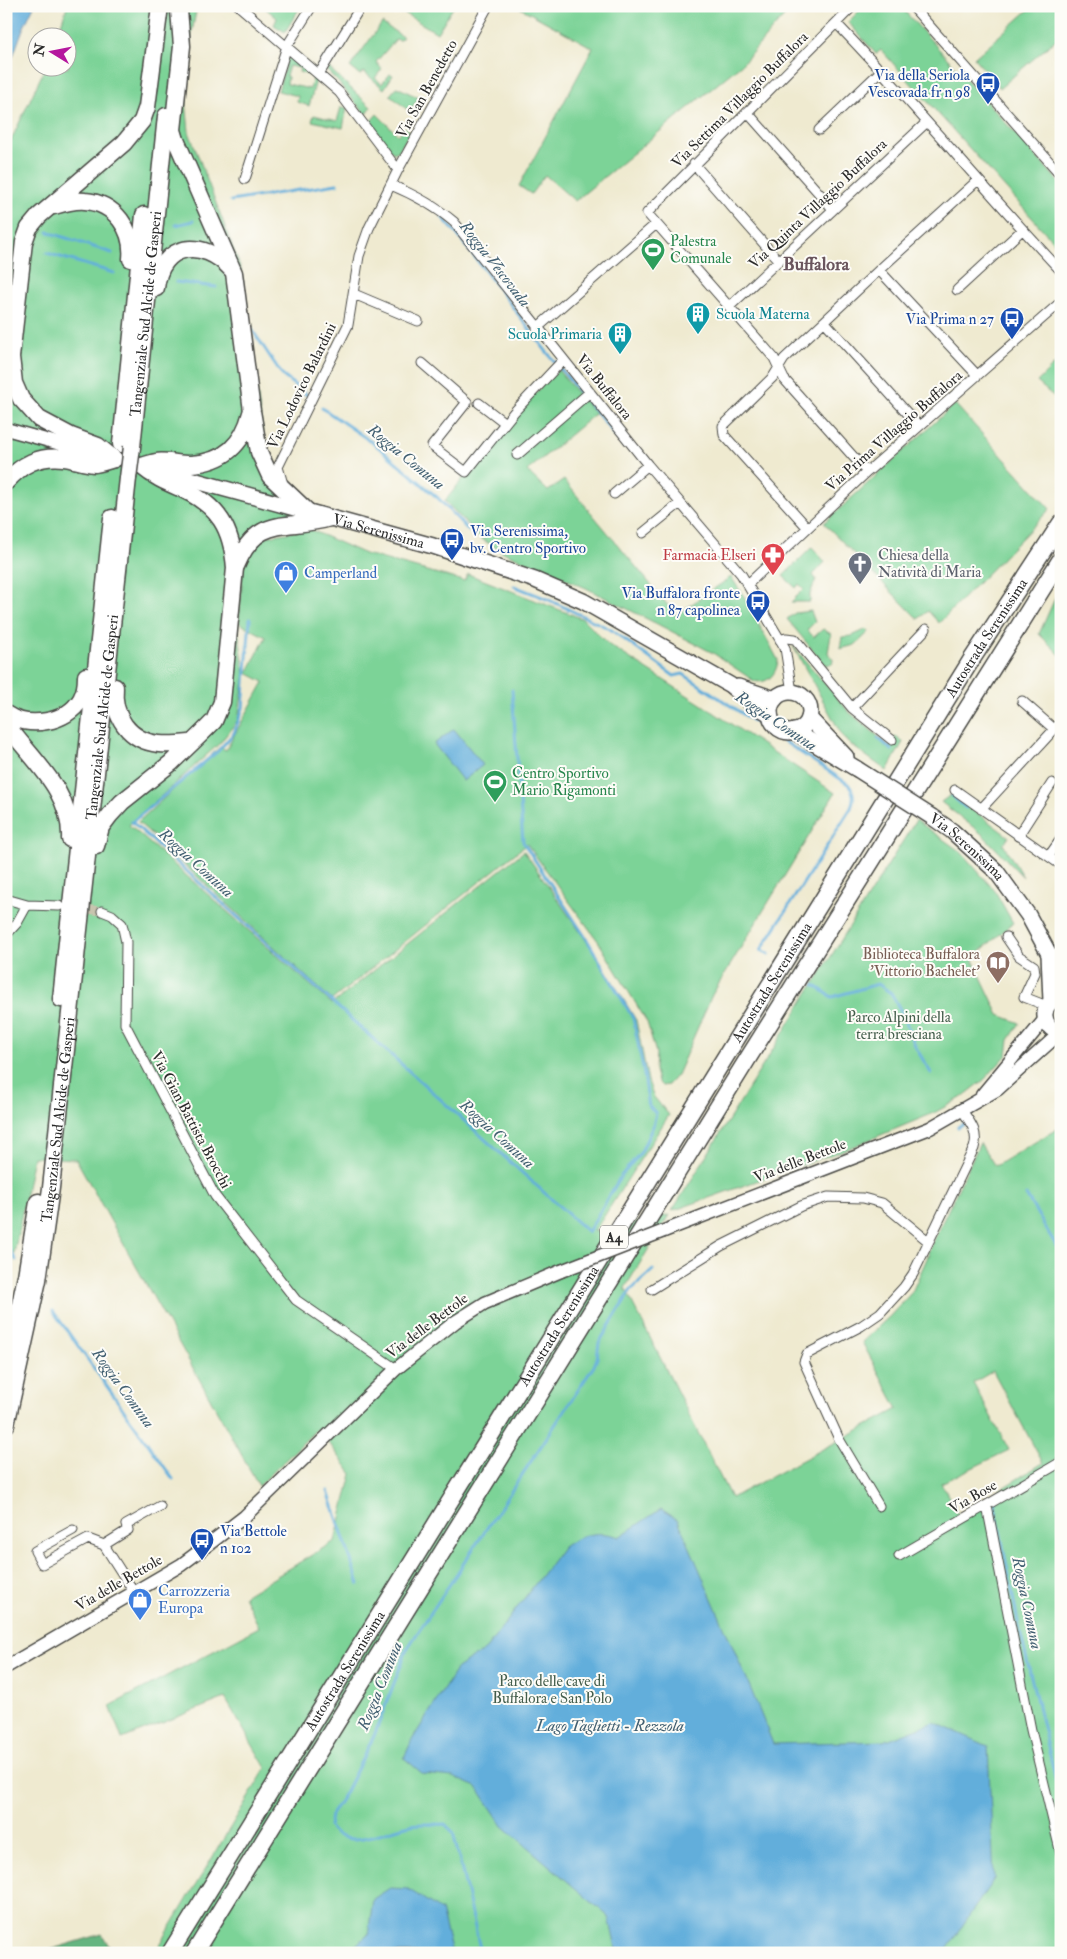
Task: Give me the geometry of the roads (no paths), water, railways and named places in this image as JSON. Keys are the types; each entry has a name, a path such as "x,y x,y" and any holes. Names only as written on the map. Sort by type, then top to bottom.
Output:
{"highway":[{"path":"114,459 98,446 52,427 32,412 21,399 14,383 9,361 24,242 29,228 49,207 124,143 142,120 147,107 160,6"},
{"path":"175,8 182,46 174,130 176,140 234,272 259,452 270,476 308,512"},
{"name":"Tangenziale Sud Alcide de Gasperi","path":"6,1424 41,1261 51,1188 107,571 126,446 129,359 175,8"},
{"name":"Tangenziale Sud Alcide de Gasperi","path":"126,446 136,409 175,8"},
{"path":"49,207 70,201 98,203 112,211 127,228 132,256 124,326 129,359"},
{"path":"136,409 147,374 156,284 160,269 166,259 180,250 201,250 222,259 234,272"},
{"path":"141,466 156,462 190,465 215,460 227,453 239,441 247,428 252,411"},
{"path":"6,482 17,469 27,463 39,460 63,458 94,464 114,459"},
{"path":"74,931 88,911 96,847 101,827 122,802 170,763 214,721 222,702 235,568 229,533 223,521 213,510 196,497 154,477 141,466"},
{"name":"Tangenziale Sud Alcide de Gasperi","path":"6,1372 26,1276 41,1186 117,587 122,477"},
{"path":"235,568 243,550 265,530 279,525 313,523 330,518"},
{"name":"Autostrada Serenissima","path":"170,1953 970,662 1061,523"},
{"name":"Autostrada Serenissima","path":"194,1953 750,1055 1061,559"},
{"path":"6,714 12,718 25,721 50,721 68,712 81,700 86,686 92,615 97,595 107,571"},
{"path":"117,587 122,607 114,701 120,721 137,737 146,741 157,744 190,743"},
{"path":"6,724 54,785 68,813 70,825 63,898 74,931"}],"main road":[{"name":"Via Serenissima","path":"6,429 433,546 535,580 583,601 730,685 753,704 770,714 771,720 778,728 783,731 794,731 857,769 952,831 996,871 1028,915 1061,972"},
{"name":"Via Serenissima","path":"730,685 775,699"},
{"path":"770,714 770,709 775,699 786,692 792,692"},
{"name":"Via Serenissima","path":"792,692 804,698 808,704 809,718 857,769"},
{"path":"794,731 806,724 809,718"},
{"name":"Via Serenissima","path":"1049,954 1051,1006"},
{"path":"1051,1006 1050,1028 1061,1033"},
{"name":"Via delle Bettole","path":"976,1100 1051,1006"},
{"name":"Via delle Bettole","path":"6,1667 181,1565 244,1517 396,1369 442,1332 485,1303 562,1271 930,1128 998,1089 1061,1033"}],"street":[{"path":"239,6 339,92 353,108 398,170"},
{"path":"245,179 287,46 312,6"},
{"path":"319,74 361,6"},
{"name":"Via San Benedetto","path":"391,185 488,6"},
{"name":"Via Settima Villaggio Buffalora","path":"656,224 647,213 853,6"},
{"path":"912,6 1061,175"},
{"path":"837,24 882,70 1022,230 1061,271"},
{"path":"819,130 882,70"},
{"path":"747,112 833,209"},
{"name":"Via Quinta Villaggio Buffalora","path":"729,307 927,122"},
{"path":"694,164 779,260"},
{"path":"807,527 724,435 722,429 725,423 773,377 784,359 978,180"},
{"name":"Via Lodovico Balardini","path":"284,490 278,467 340,345 348,325 359,256 369,228 391,185"},
{"name":"Via Buffalora","path":"391,185 435,206 454,222 648,465 748,584 785,648 792,692"},
{"path":"537,328 656,224 774,358 784,379 867,472"},
{"path":"957,290 1022,230"},
{"path":"879,270 977,376"},
{"path":"354,294 418,321"},
{"name":"Via Prima Villaggio Buffalora","path":"748,584 867,472 1061,302"},
{"path":"825,322 919,426"},
{"path":"422,363 467,402 432,446 466,472 505,423 563,360"},
{"path":"517,455 590,392"},
{"path":"479,403 505,423"},
{"path":"614,494 648,465"},
{"path":"643,534 680,503"},
{"path":"852,708 926,629"},
{"path":"780,640 786,638 795,639 852,708 892,740"},
{"path":"981,809 1058,726 1022,701"},
{"path":"1018,836 1052,782"},
{"path":"955,790 1061,865"},
{"path":"1048,856 1061,839"},
{"path":"6,899 27,905 59,906"},
{"path":"6,935 27,905"},
{"name":"Via Gian Battista Brocchi","path":"102,911 112,915 122,924 126,942 125,1024 214,1196 296,1300 396,1369"},
{"path":"1006,937 1019,956 1034,966 1035,973 1024,997 1051,1006"},
{"path":"879,1506 839,1439 804,1362 807,1354 861,1326 893,1300 913,1274 976,1142 975,1129 962,1109"},
{"path":"652,1289 720,1246 801,1206 828,1197 863,1198 882,1203 928,1242"},
{"name":"Via Bose","path":"898,1556 1061,1462"},
{"path":"104,1545 128,1530 126,1525 160,1506"},
{"path":"987,1506 1031,1730 1061,1854"},
{"path":"73,1530 34,1551 42,1564 88,1539 104,1545 134,1592"}],"water":[{"path":"6,6 34,6 23,29 6,75"},
{"path":"454,729 483,765 463,781 434,744"},
{"name":"Lago Taglietti - Rezzola","path":"661,1509 678,1520 773,1744 884,1741 934,1722 988,1746 994,1879 944,1953 617,1953 609,1917 503,1826 477,1787 453,1777 423,1774 404,1758 412,1740 457,1668 486,1649 563,1547 583,1536 604,1534 619,1537"},
{"path":"390,1888 408,1889 441,1910 452,1953 346,1953 368,1935 373,1899"}],"waterway":[{"name":"Roggia Vescovada","path":"231,201 337,184"},
{"name":"Roggia Vescovada","path":"442,217 546,351 624,446"},
{"name":"Roggia Vescovada","path":"176,225 193,221"},
{"name":"Roggia Vescovada","path":"48,232 112,253"},
{"name":"Roggia Comuna","path":"47,253 114,273"},
{"name":"Roggia Comuna","path":"176,282 216,287"},
{"name":"Roggia Comuna","path":"251,328 283,376 307,395"},
{"name":"Roggia Comuna","path":"322,408 376,445 438,498 469,531"},
{"name":"Roggia Comuna","path":"514,586 547,599 610,629 674,676 683,674 848,784 853,796 851,808 761,950 769,954"},
{"name":"Roggia Comuna","path":"250,619 243,708 234,733 218,751 132,822 588,1232 621,1176 641,1152 653,1126 656,1113 649,1107 633,1018 586,938 523,842 512,690"},
{"name":"Roggia Vescovada","path":"878,738 892,750"},
{"name":"Roggia Vescovada","path":"952,796 966,808"},
{"name":"Roggia Comuna","path":"814,985 832,997 878,984 891,993 903,1015 916,1048 931,1073"},
{"name":"Roggia Comuna","path":"958,1127 966,1122"},
{"name":"Roggia Comuna","path":"1026,1195 1057,1247"},
{"name":"Roggia Comuna","path":"6,1244 16,1260"},
{"name":"Roggia Comuna","path":"481,1953 453,1832 445,1824 411,1825 356,1839 337,1835 329,1827 331,1815 345,1793 374,1736 407,1649 594,1366 599,1343 631,1290 653,1270"},
{"name":"Roggia Comuna","path":"53,1311 173,1479"},
{"name":"Roggia Comuna","path":"328,1491 359,1584"},
{"name":"Roggia Comuna","path":"993,1496 1019,1627 1061,1801"}],"tunnel":[{"path":"77,908 102,911"}],"place":[{"name":"Via della Seriola Vescovada fr n 98","path":"988,105"},
{"name":"Palestra Comunale","path":"653,271"},
{"name":"Scuola Materna","path":"698,335"},
{"name":"Via Prima n 27","path":"1012,340"},
{"name":"Scuola Primaria","path":"620,355"},
{"name":"Via Serenissima, bv. Centro Sportivo","path":"452,561"},
{"name":"Farmacia Elseri","path":"773,576"},
{"name":"Chiesa della Natività di Maria","path":"860,585"},
{"name":"Camperland","path":"286,594"},
{"name":"Via Buffalora fronte n 87 capolinea","path":"758,623"},
{"name":"Centro Sportivo Mario Rigamonti","path":"495,803"},
{"name":"Biblioteca Buffalora 'Vittorio Bachelet'","path":"998,984"},
{"name":"Via Bettole n 102","path":"202,1561"},
{"name":"Carrozzeria Europa","path":"140,1621"}],"district":[{"name":"Buffalora","path":"816,264"}],"park label":[{"name":"Parco Alpini della terra bresciana","path":"899,1026"},
{"name":"Parco delle cave di Buffalora e San Polo","path":"552,1690"}]}
